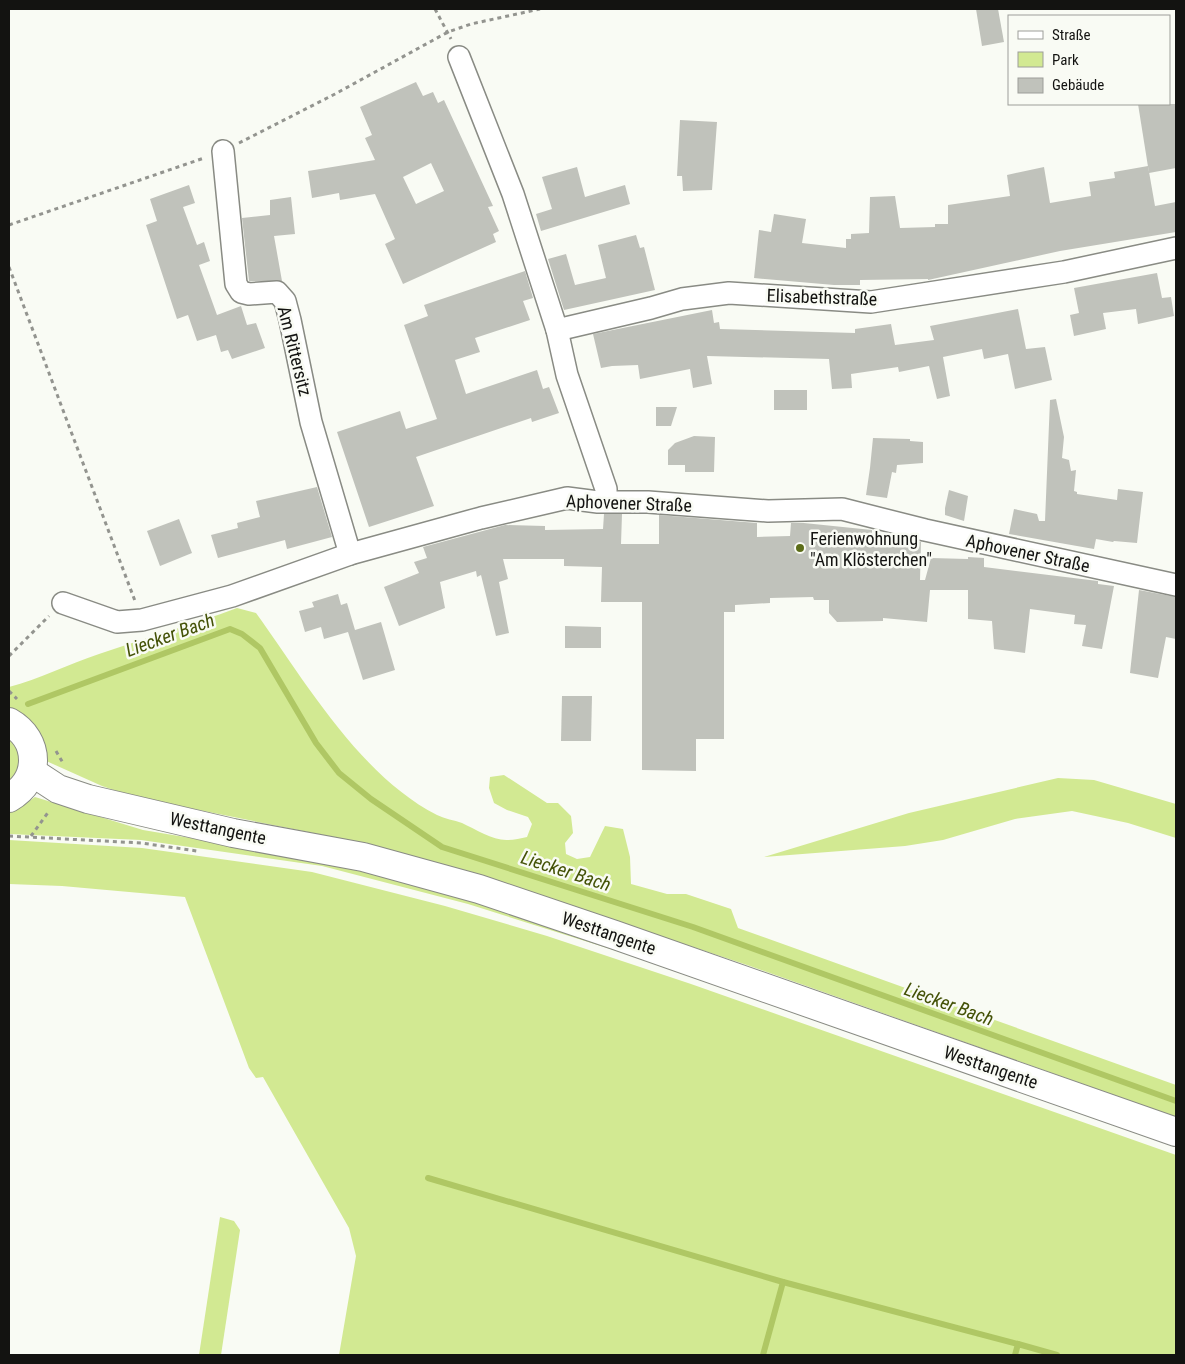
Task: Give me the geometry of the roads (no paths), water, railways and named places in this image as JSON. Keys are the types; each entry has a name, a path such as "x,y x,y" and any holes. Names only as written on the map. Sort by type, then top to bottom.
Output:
{"main road":[{"path":"9,722 26,736 31,747 33,760 32,772 27,783 20,792 9,798"},
{"name":"Westtangente","path":"32,772 58,789 88,799 233,832 363,858 479,889 1176,1132"}],"street":[{"path":"459,57 513,194 557,330 567,375 606,489 606,501"},
{"name":"Am Rittersitz","path":"223,152 236,284 241,292 249,294 277,292 285,301 311,422 350,554"},
{"name":"Elisabethstraße","path":"557,330 682,299 717,294 729,293 871,302 1064,272 1176,248"},
{"name":"Aphovener Straße","path":"63,603 117,622 142,620 232,596 350,554 481,518 567,498 768,511 842,509 925,530 1176,585"}],"waterway":[{"name":"Liecker Bach","path":"28,704 230,629 242,634 260,648 316,743 339,773 371,799 442,847 693,927 1176,1101"},
{"path":"428,1178 783,1282"},
{"path":"763,1355 783,1282 1018,1344"},
{"path":"1015,1355 1018,1344 1057,1355"}],"place":[{"name":"Ferienwohnung \"Am Klösterchen\"","path":"800,548"}]}
